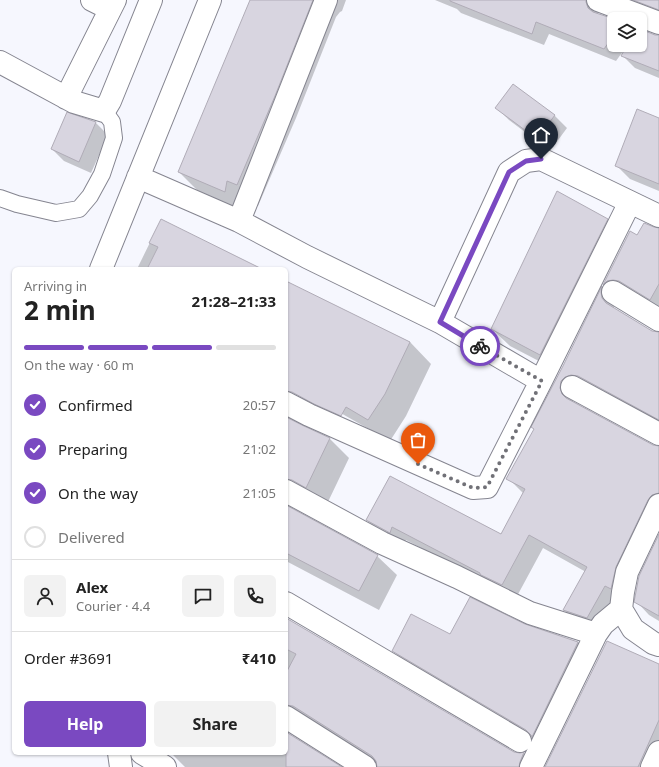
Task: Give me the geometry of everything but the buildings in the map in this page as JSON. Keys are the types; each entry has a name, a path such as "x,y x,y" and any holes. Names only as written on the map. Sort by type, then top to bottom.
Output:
{"street":[{"path":"0,62 74,102 104,111 110,101 151,0"},
{"path":"102,267 210,0"},
{"path":"239,221 326,0"},
{"path":"598,0 659,23"},
{"path":"66,98 106,3"},
{"path":"440,322 509,172 526,161 541,159 659,216"},
{"path":"138,177 239,221 307,257 440,322 542,381"},
{"path":"288,404 309,415 473,488 487,487 542,381 630,202"},
{"path":"612,292 659,320"},
{"path":"572,387 659,434"},
{"path":"288,493 382,543 457,577 530,613 596,634"},
{"path":"659,505 627,572 621,609 633,628 659,646"},
{"path":"288,604 520,741"},
{"path":"531,767 596,634 603,624 621,609"},
{"path":"288,718 365,767"},
{"path":"652,767 659,753"},
{"path":"119,755 121,767"},
{"path":"145,755 165,767"}],"lane":[{"path":"0,198 17,204 56,213 79,209 90,196 102,174 114,138 112,122 104,111"}],"way so far":[{"path":"418,464 473,488 487,487 542,381 480,346"}],"route":[{"path":"480,346 440,322 509,172 526,161 541,159"}]}
